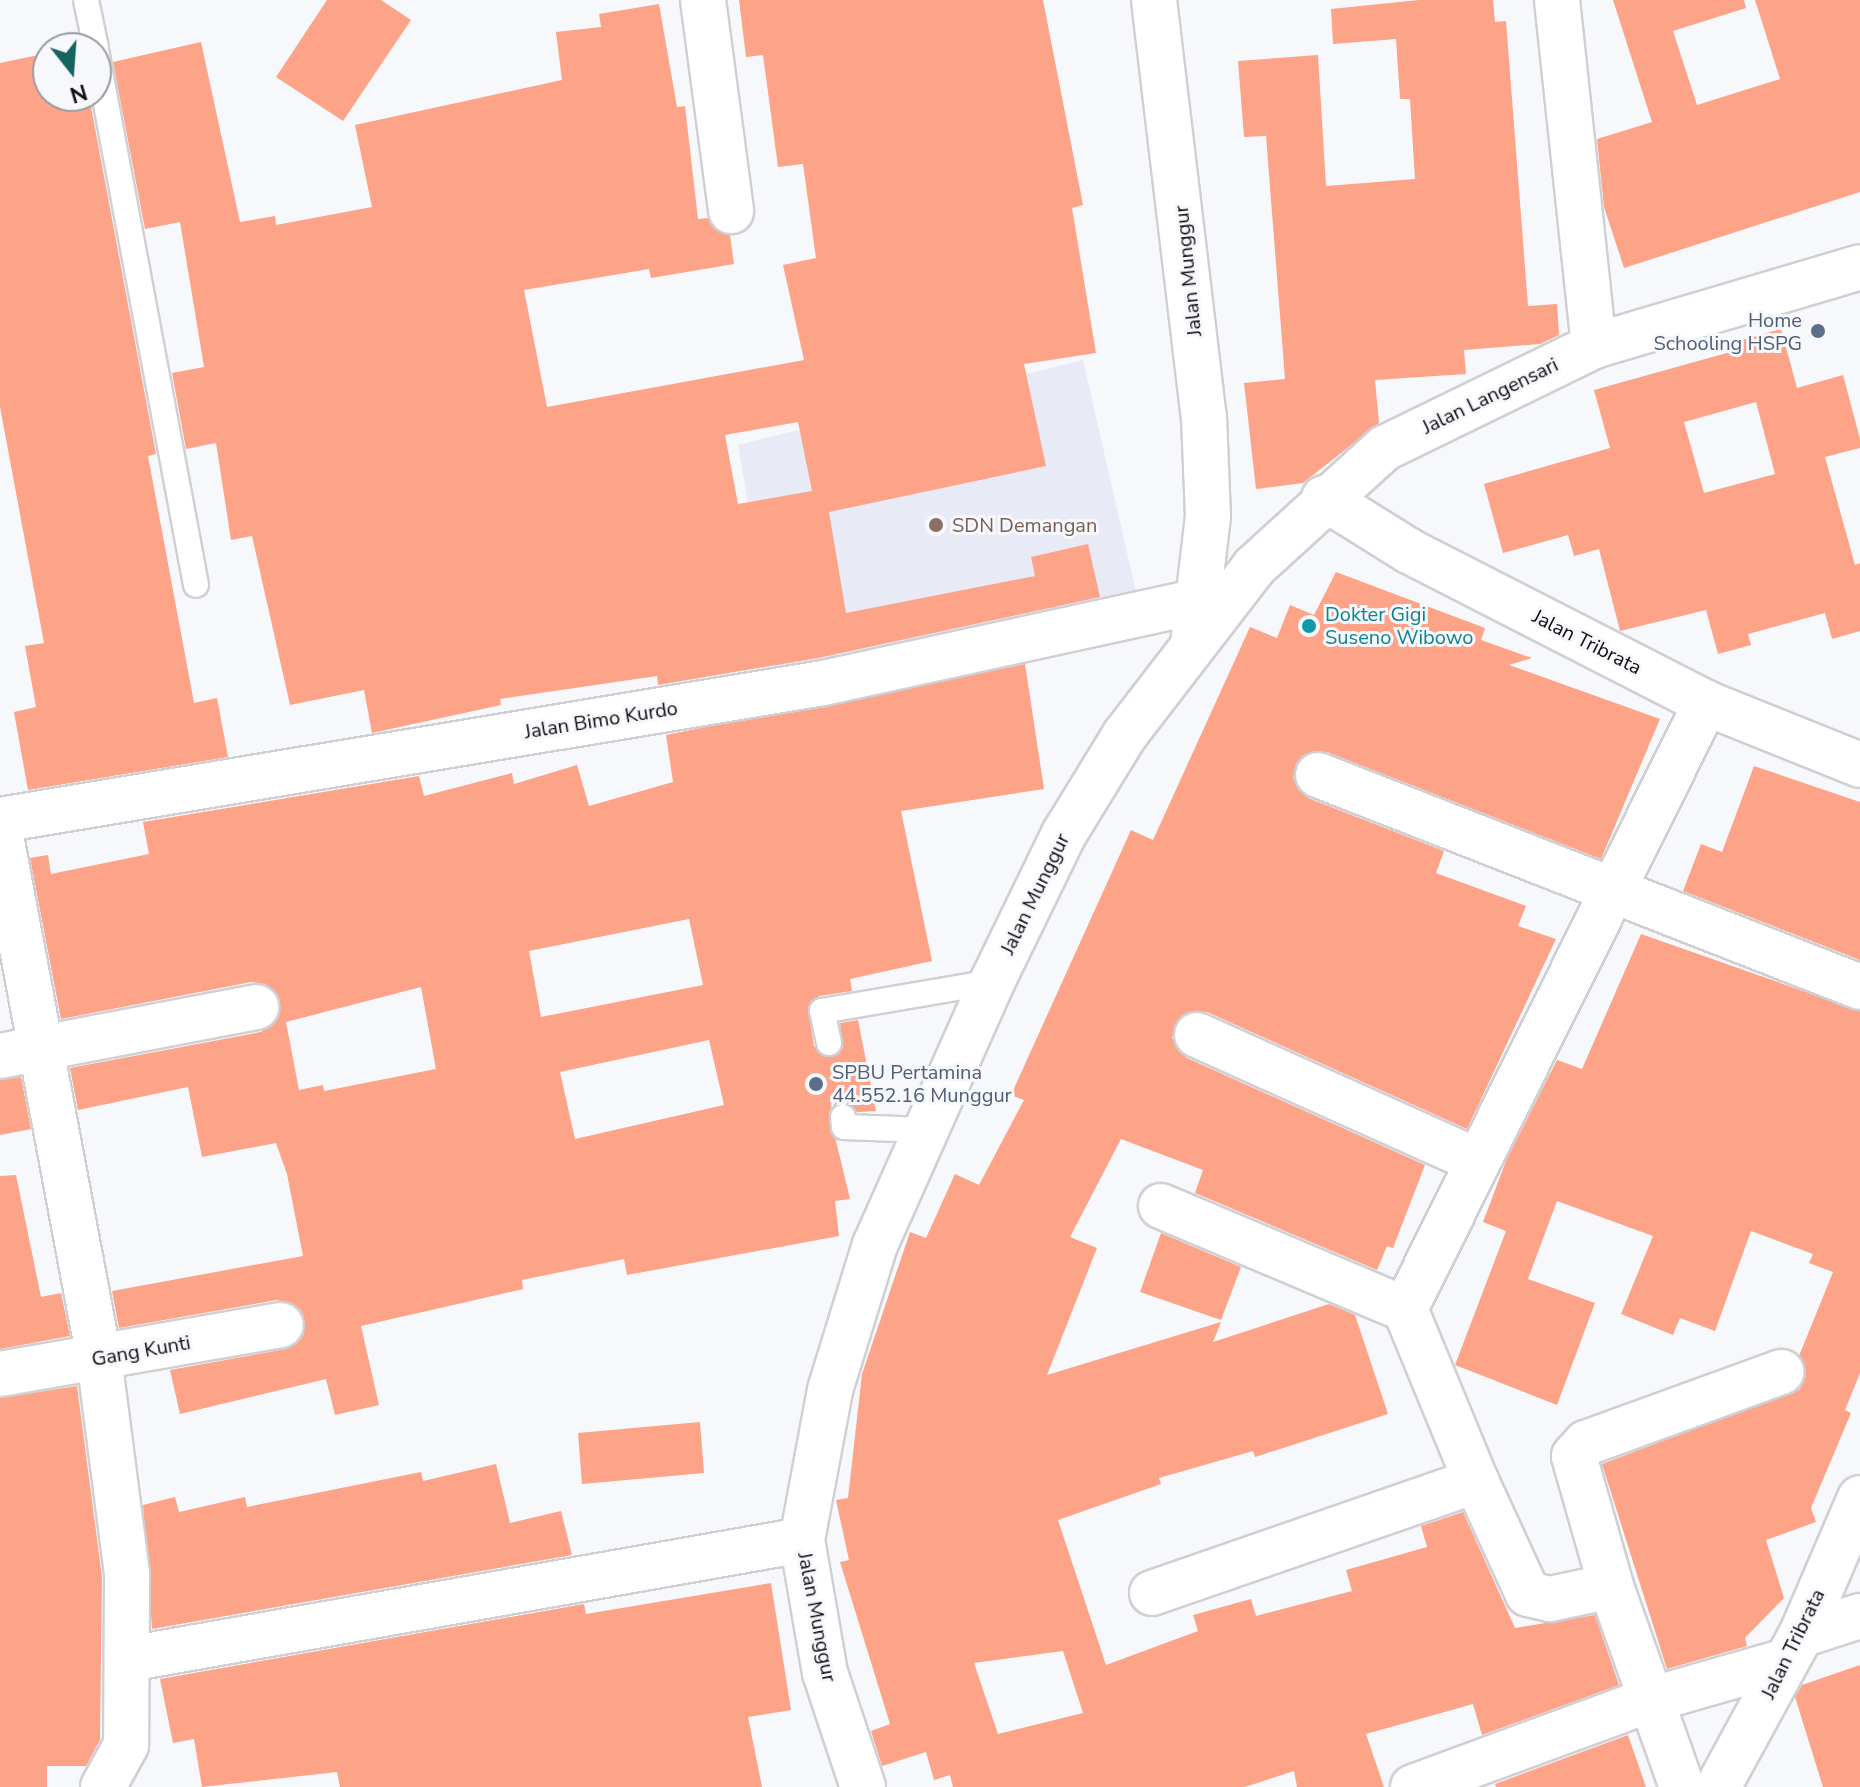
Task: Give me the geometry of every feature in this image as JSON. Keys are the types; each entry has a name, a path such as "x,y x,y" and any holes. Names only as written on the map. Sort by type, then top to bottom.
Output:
{"street":[{"path":"703,0 731,211"},
{"name":"Jalan Munggur","path":"863,1787 825,1673 802,1540 830,1390 875,1245 992,982 1064,834 1124,736 1193,644 1208,516 1204,417 1154,0"},
{"path":"1557,0 1594,346"},
{"name":"Jalan Langensari","path":"1193,644 1254,567 1324,498 1385,448 1594,346 1860,267"},
{"name":"Jalan Tribrata","path":"1324,498 1409,551 1706,703 1860,765"},
{"name":"Jalan Bimo Kurdo","path":"0,820 823,683 1198,601"},
{"path":"1405,1309 1706,703"},
{"path":"1318,775 1614,888 1860,987"},
{"path":"0,831 19,1052 99,1358 127,1575 126,1745 103,1787"},
{"path":"19,1052 256,1007"},
{"path":"1197,1035 1478,1161"},
{"path":"1161,1206 1405,1309 1476,1481 1528,1594 1550,1599 1611,1586"},
{"name":"Gang Kunti","path":"0,1374 281,1325"},
{"path":"1682,1787 1611,1586 1577,1449 1781,1372"},
{"path":"1152,1593 1476,1481"},
{"name":"Jalan Tribrata","path":"1718,1787 1793,1648 1860,1498"},
{"path":"128,1659 802,1540"},
{"path":"1413,1787 1793,1648 1860,1616"}],"lane":[{"path":"86,0 93,32"},
{"path":"108,112 196,585"},
{"path":"829,1043 822,1011 992,982"},
{"path":"843,1117 844,1127 927,1130"}],"shaded area":[{"name":"SDN Demangan","path":"1083,360 1139,605 779,681 738,445"}],"building":[{"path":"327,0 381,0 411,20 343,121 276,77"},
{"path":"739,0 1043,0 1083,205 1072,208 1096,353 1024,364 1046,466 829,512 846,613 1035,576 1031,557 1088,544 1100,597 818,658 658,685 657,676 500,699 501,705 372,733 364,690 290,705 252,536 231,540 216,443 186,449 172,373 204,367 180,222 145,229 113,62 201,42 240,222 275,216 276,225 372,207 355,125 562,80 556,32 601,27 599,14 659,4 677,107 685,106 698,219 708,218 730,235 734,264 651,278 649,269 524,290 547,407 804,360 783,265 816,258 803,164 778,167 763,55 746,57","holes":["798,422 812,491 738,504 725,435"]},
{"path":"1419,0 1493,0 1495,22 1506,21 1528,306 1557,304 1559,335 1540,344 1464,350 1466,374 1375,380 1379,423 1303,483 1256,489 1244,383 1285,379 1266,136 1244,137 1238,61 1318,55 1326,186 1415,179 1410,99 1400,99 1396,39 1333,44 1331,9"},
{"path":"1613,0 1744,0 1746,8 1673,31 1697,105 1780,79 1755,0 1860,0 1860,192 1624,268 1604,207 1597,139 1652,122"},
{"path":"32,56 32,112 92,112 156,454 148,456 194,703 217,698 228,757 28,790 14,712 36,707 25,646 44,643 0,407 0,63"},
{"path":"1781,329 1797,388 1843,375 1860,448 1825,457 1855,565 1860,563 1860,631 1832,639 1825,613 1748,634 1751,645 1718,654 1706,610 1620,631 1599,549 1574,556 1568,535 1503,553 1484,484 1610,448 1594,390 1741,349 1739,341","holes":["1756,402 1775,474 1704,493 1684,422"]},
{"path":"1336,572 1485,628 1481,640 1532,658 1509,665 1660,719 1601,859 1327,752 1302,756 1293,778 1308,798 1444,851 1436,873 1526,906 1518,926 1556,939 1467,1129 1207,1012 1182,1015 1172,1038 1187,1058 1425,1165 1393,1248 1387,1246 1377,1270 1195,1193 1203,1170 1121,1139 1070,1237 1097,1248 1047,1375 1221,1322 1213,1342 1329,1304 1355,1315 1388,1414 1255,1457 1253,1451 1159,1478 1161,1484 1058,1520 1106,1665 1198,1631 1193,1615 1251,1599 1256,1616 1352,1591 1346,1570 1427,1547 1421,1526 1463,1512 1515,1628 1595,1615 1619,1685 1482,1735 1473,1704 1366,1734 1384,1787 1297,1787 1294,1771 1245,1787 953,1787 950,1775 934,1780 926,1752 882,1766 871,1731 890,1724 840,1562 849,1560 836,1500 848,1498 862,1374 910,1232 926,1238 955,1174 979,1185 1024,1100 1011,1095 1131,830 1153,840 1250,627 1277,638 1290,605 1314,615","holes":["1063,1651 1083,1713 998,1734 974,1663"]},
{"path":"1025,664 1044,789 901,811 932,961 850,979 852,991 819,996 808,1007 814,1046 825,1057 843,1048 840,1023 858,1020 876,1111 857,1112 842,1102 829,1112 850,1199 835,1201 839,1236 627,1275 624,1259 522,1280 523,1289 361,1326 379,1405 335,1415 326,1379 180,1414 170,1370 286,1349 304,1334 301,1310 277,1300 119,1328 112,1291 303,1256 287,1174 276,1143 202,1157 188,1087 78,1110 70,1068 261,1032 279,1016 280,1002 265,984 251,982 61,1019 30,858 48,855 51,874 149,854 143,822 419,776 424,796 512,773 514,784 577,765 589,806 673,782 666,735","holes":["689,919 703,985 541,1017 529,951","421,987 436,1069 324,1091 323,1085 299,1090 286,1022","709,1040 724,1105 575,1139 560,1072"]},
{"path":"1754,766 1860,802 1860,960 1683,891 1701,844 1722,852"},
{"path":"1641,934 1860,1011 1860,1373 1845,1410 1851,1413 1811,1508 1816,1522 1766,1540 1784,1598 1745,1638 1747,1646 1667,1669 1602,1464 1800,1389 1806,1376 1799,1356 1833,1272 1809,1263 1813,1254 1751,1231 1715,1331 1680,1318 1673,1335 1621,1314 1653,1236 1557,1201 1528,1279 1595,1303 1557,1405 1455,1365 1506,1231 1483,1222 1506,1161 1557,1060 1582,1069"},
{"path":"21,1077 31,1129 0,1135 0,1080"},
{"path":"16,1175 41,1297 61,1293 70,1336 0,1349 0,1176"},
{"path":"1161,1233 1241,1267 1221,1320 1140,1292"},
{"path":"77,1386 102,1577 100,1740 86,1766 47,1766 47,1787 0,1787 0,1398"},
{"path":"700,1422 704,1473 582,1484 578,1433"},
{"path":"496,1464 510,1523 561,1511 572,1555 152,1629 143,1505 175,1497 179,1512 245,1497 247,1507 421,1472 423,1481"},
{"path":"771,1583 791,1710 748,1717 762,1787 340,1787 337,1772 202,1787 194,1739 173,1743 160,1679 584,1604 586,1614"},
{"path":"1860,1665 1860,1787 1823,1787 1795,1697 1802,1685"},
{"path":"1628,1735 1646,1787 1496,1787 1495,1784"}],"place":[{"name":"Home Schooling HSPG","path":"1818,331"},
{"name":"SDN Demangan","path":"936,525"},
{"name":"Dokter Gigi Suseno Wibowo","path":"1309,626"},
{"name":"SPBU Pertamina 44.552.16 Munggur","path":"816,1084"}]}
